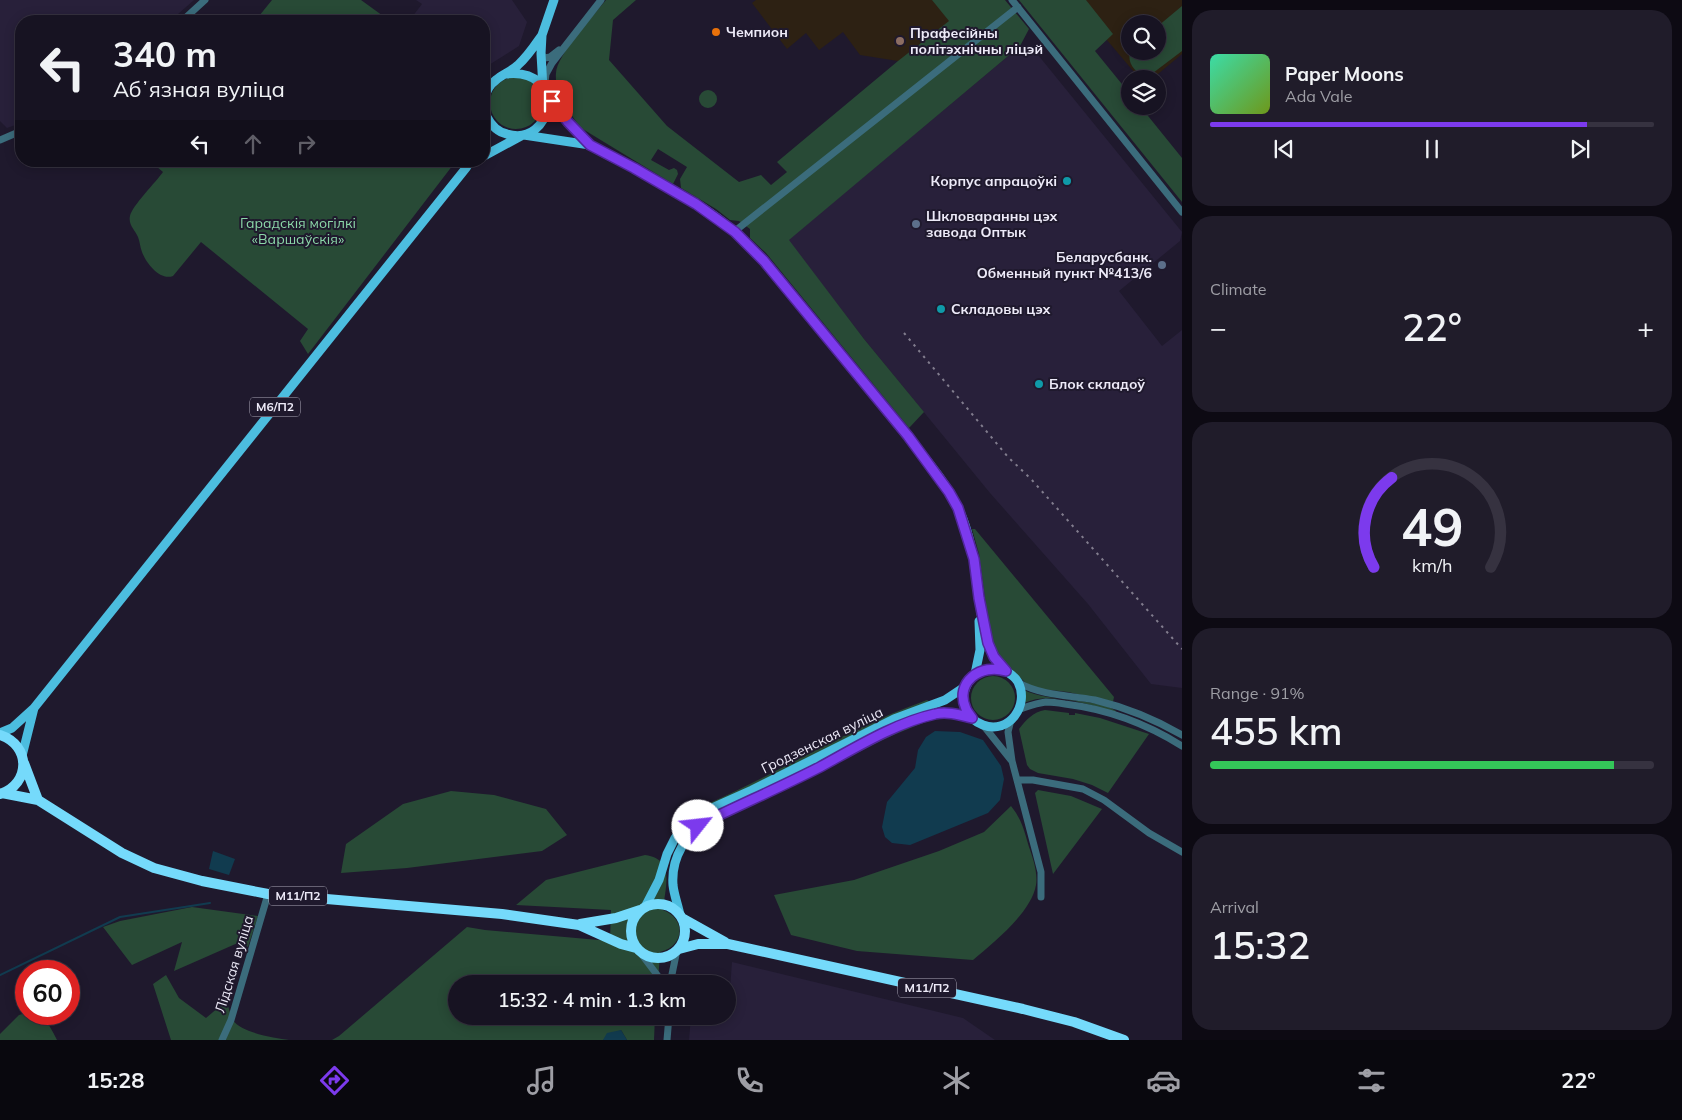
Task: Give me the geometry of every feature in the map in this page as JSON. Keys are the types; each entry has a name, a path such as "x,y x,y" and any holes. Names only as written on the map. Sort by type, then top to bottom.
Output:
{"highway":[{"path":"0,734 14,743 23,759 38,800"},
{"name":"М11/П2","path":"1,794 11,789 19,781 23,772 23,759"},
{"name":"М11/П2","path":"1,794 38,800 122,853 154,868 202,882 268,894 502,914 578,925 638,950 648,957 668,956 678,949 698,944 728,944 1023,1009 1074,1022 1124,1040"},
{"name":"М11/П2","path":"578,925 616,918 658,904 664,904 676,910 681,917 728,944"},
{"path":"638,950 632,939 631,928 634,918 642,909"},
{"path":"678,949 685,934 681,917"}],"main road":[{"path":"490,153 532,132 543,120 547,105 541,54 542,35 554,0"},
{"path":"490,86 517,66 542,35"},
{"path":"506,74 524,74 532,77 568,122 590,145 701,207 735,232 764,261 908,436 949,492 958,508 974,559 988,643 994,657 1019,683 1022,696 1020,709 1012,720 1003,725 993,727 983,725 972,718 966,709 963,698 966,686 974,674 980,650 979,598"},
{"path":"490,122 496,129 505,134 590,145"},
{"name":"М6/П2","path":"0,734 12,728 34,708 466,167"},
{"path":"974,674 990,668 1006,671"},
{"name":"Гродзенская вуліца","path":"642,909 659,880 667,854 675,838 690,819 894,719 945,700 966,686"},
{"name":"М6/П2","path":"23,759 34,708"},
{"name":"Гродзенская вуліца","path":"681,917 673,884 675,860 686,840 698,826 911,722 936,714 950,713 972,718"}],"street":[{"path":"189,15 205,0"},
{"path":"544,90 546,74 552,63 601,0"},
{"path":"1012,0 1182,212"},
{"path":"735,232 1018,7"},
{"path":"541,54 545,58 550,57 567,44"},
{"path":"0,140 15,134"},
{"path":"1019,683 1043,693 1095,700 1117,707 1150,719 1182,735"},
{"path":"1020,709 1048,702 1078,706 1112,714 1146,727 1182,746"},
{"path":"1012,720 1008,732 1012,761 1042,872 1041,897"},
{"path":"983,725 1012,761"},
{"path":"1018,780 1033,780 1083,789 1104,800 1150,833 1182,852"},
{"name":"Лідская вуліца","path":"222,1040 231,1020 268,894"},
{"path":"672,975 678,949"},
{"path":"638,950 657,975"},
{"path":"667,1040 668,1025"}],"shaded area":[{"path":"0,0 194,0 177,15 15,15 15,125 7,128 0,121"},
{"path":"416,0 512,0 527,22 519,46 490,64 490,15 414,15 422,4"},
{"name":"Прафесійны політэхнічны ліцэй","path":"756,0 980,0 910,75 898,61 860,55 843,32 819,50 806,33 787,49 752,3"},
{"path":"1073,0 1182,0 1182,54 1163,70 1132,70 1124,60 1166,60 1166,15 1121,15 1121,57"},
{"path":"1020,46 1034,50 1182,232 1180,241 1119,291 1162,346 1182,330 1182,688 1151,684 1088,604 990,493 864,339 788,240"},
{"path":"732,962 963,1018 995,1040 689,1040 690,1025 736,1025 736,975 731,975"}],"green space":[{"path":"272,0 361,0 382,15 260,15"},
{"path":"606,0 636,0 613,20 609,60 667,126 739,182 761,175 771,185 787,172 777,162 949,21 932,0 1005,0 1029,29 1020,46 789,240 864,339 924,412 909,428 766,253 750,238 750,229 739,221 730,220 716,209 681,188 680,179 687,167 658,149 651,160 669,170 674,168 677,170 678,174 673,184 581,128 572,116 558,88 556,73 558,65 576,36"},
{"path":"1019,0 1086,0 1113,34 1095,51 1121,83 1121,115 1147,115 1182,158 1182,202"},
{"path":"1182,6 1182,51 1157,70 1136,70 1130,60 1166,60 1166,19"},
{"path":"516,77 526,79 534,85 540,93 542,103 540,113 534,121 526,127 516,129 506,127 498,121 492,113 490,103 492,93 498,85 506,79"},
{"path":"708,90 714,93 717,99 714,105 708,108 702,105 699,99 702,93"},
{"name":"Гарадскія могілкі «Варшаўскія»","path":"157,167 451,167 308,354 300,341 308,329 201,242 173,276 163,276 150,266 131,225 130,216 135,206 163,172"},
{"path":"972,529 975,529 1114,697 1113,702 1068,692 1041,689 1027,684 996,655 990,635 979,554"},
{"path":"997,676 1009,682 1014,689 1014,707 1009,714 1002,719 989,720 981,717 974,710 971,694 974,686 981,679"},
{"path":"1024,690 1047,697 1070,700 1045,698 1024,703"},
{"path":"927,700 930,702 870,726 775,775 706,807 707,804 843,736"},
{"path":"1070,700 1097,704 1116,711 1116,713"},
{"path":"1045,710 1100,718 1149,734 1108,793 1073,779 1038,773 1030,769 1027,765 1019,729 1033,715"},
{"path":"934,717 932,720 870,746 810,778 811,775 871,743"},
{"path":"1038,790 1071,796 1102,809 1053,874 1035,793"},
{"path":"451,791 494,795 546,809 567,835 542,851 407,868 341,873 346,844 403,804"},
{"path":"1011,806 1024,830 1035,866 1036,885 1033,896 1019,916 1001,936 973,960 857,951 791,935 774,895 854,880 939,851 984,832"},
{"path":"645,855 661,862 665,868 666,875 663,910 671,914 676,920 680,933 674,945 660,952 659,975 448,975 448,1025 655,1025 654,1040 627,1040 621,1030 603,1040 332,1040 467,927 610,941 611,910 516,905 546,880"},
{"path":"192,907 258,916 248,947 240,942 174,971 182,942 132,965 103,927 120,921"},
{"path":"166,975 179,998 206,1018 226,1001 233,1020 237,1025 251,1032 289,1040 171,1040 153,984"},
{"path":"15,1019 15,1025 48,1025 57,1040 0,1040 0,1034"}],"water":[{"path":"935,731 960,732 983,740 1001,766 1004,779 1000,800 988,813 910,845 892,843 885,837 882,827 887,802 915,768 918,750 926,737"},
{"path":"213,851 235,859 229,875 209,869"},
{"path":"621,1030 627,1040 603,1040 607,1033"}],"waterway":[{"path":"0,975 120,917 210,903"}],"railway":[{"path":"904,333 1008,457 1031,479 1182,649"}],"place":[{"name":"Чемпион","path":"716,32"},
{"name":"Прафесійны політэхнічны ліцэй","path":"900,41"},
{"name":"Корпус апрацоўкі","path":"1067,181"},
{"name":"Шкловаранны цэх завода Оптык","path":"916,224"},
{"name":"Беларусбанк. Обменный пункт №413/6","path":"1162,265"},
{"name":"Складовы цэх","path":"941,309"},
{"name":"Блок складоў","path":"1039,384"}],"route":[{"path":"552,101 568,122 590,145 708,211 735,232 764,261 908,436 949,492 958,508 974,559 988,643 994,657 1006,671 990,668 974,674 969,680 963,698 966,709 972,718 950,713 936,714 911,722 698,826"}]}
